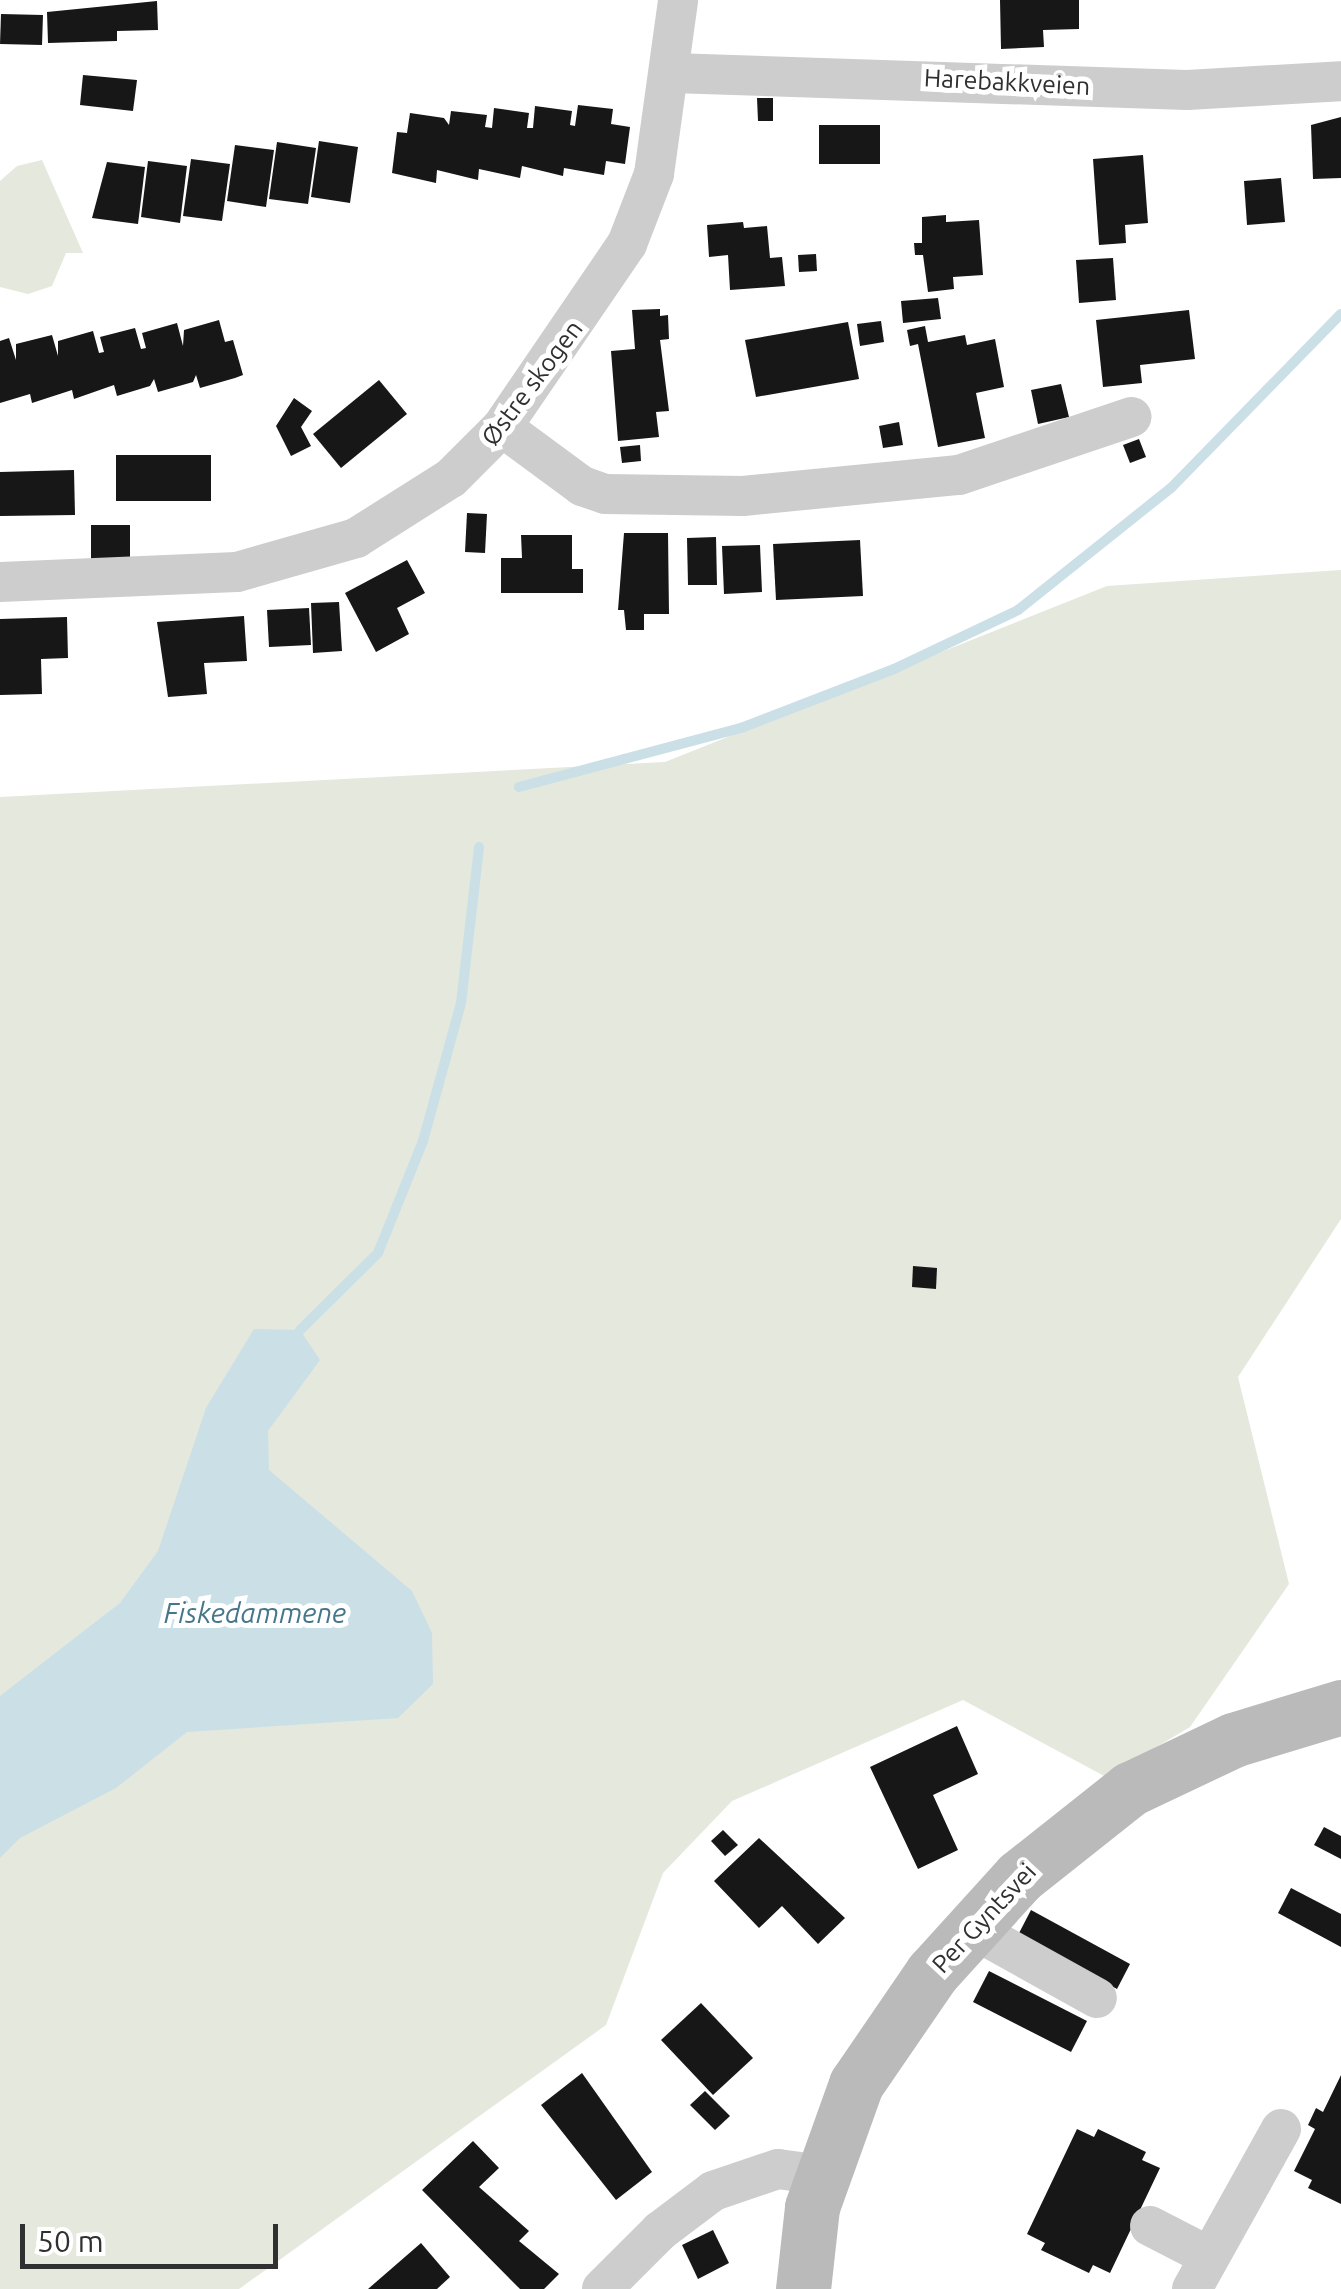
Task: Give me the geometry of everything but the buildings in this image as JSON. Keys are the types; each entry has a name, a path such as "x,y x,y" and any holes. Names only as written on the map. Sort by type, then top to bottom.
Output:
{"street":[{"name":"Østre skogen","path":"0,582 185,578 330,548 423,500 502,427 627,244 654,174 672,73 678,0"},
{"name":"Harebakkveien","path":"672,73 1187,90 1341,81"},
{"path":"502,427 582,486 605,494 743,496 959,475 1131,416"},
{"name":"Per Gyntsvei","path":"803,2289 821,2175 856,2084 902,2012 971,1928 1055,1843 1130,1789 1233,1740 1341,1707"},
{"path":"971,1928 1097,1998"},
{"path":"1150,2226 1200,2273 1281,2129"},
{"path":"602,2289 660,2231 714,2191 778,2168 821,2175"}],"shaded area":[{"path":"42,160 83,253 66,253 52,286 28,294 0,287 0,181 17,166"},
{"path":"1341,570 1341,1219 1238,1377 1289,1584 1190,1727 1106,1777 963,1700 732,1801 663,1873 606,2025 239,2289 0,2289 0,797 665,762 1107,586"}],"water":[{"name":"Fiskedammene","path":"254,1329 300,1330 320,1360 268,1431 269,1470 412,1591 432,1633 433,1684 398,1718 187,1732 116,1788 20,1838 0,1858 0,1696 120,1603 158,1551 206,1408"}],"waterway":[{"path":"519,787 741,728 894,669 1018,610 1171,488 1341,314"},
{"path":"300,1330 378,1253 423,1141 461,1003 479,847"}]}
